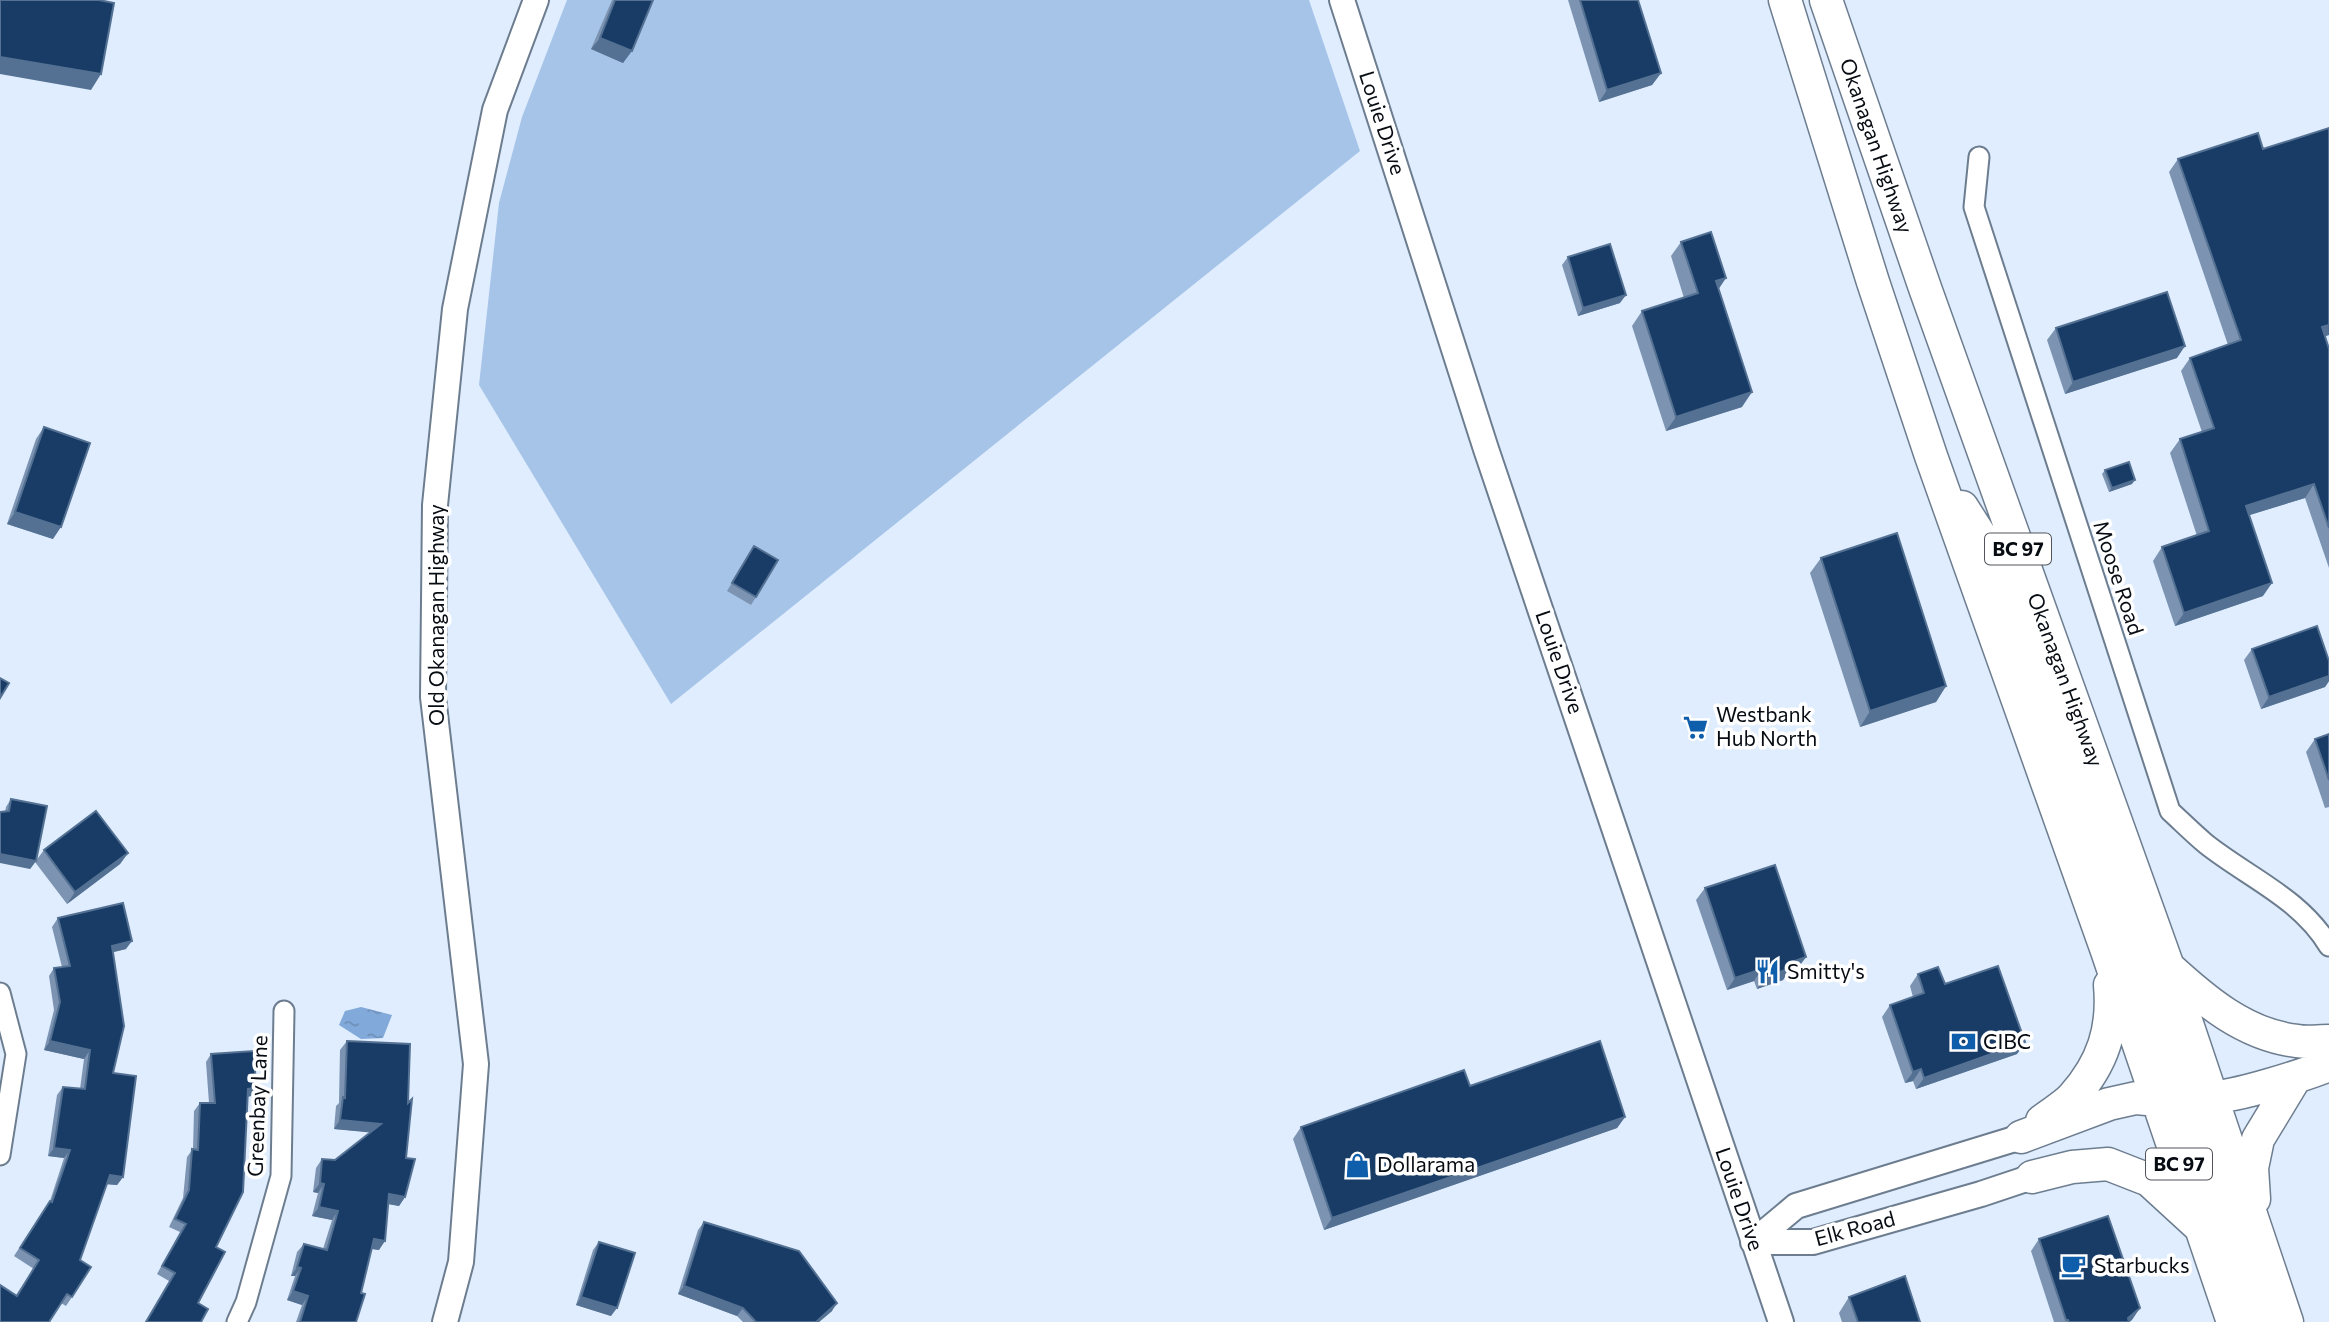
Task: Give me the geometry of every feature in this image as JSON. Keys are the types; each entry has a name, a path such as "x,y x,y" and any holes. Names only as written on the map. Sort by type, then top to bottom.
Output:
{"highway":[{"name":"Okanagan Highway","path":"1785,0 1873,282 1931,456 2107,951 2233,1322"},
{"name":"Okanagan Highway","path":"1826,0 1924,288 2168,967 2287,1322"},
{"path":"1931,456 2004,573 2173,1065 2182,1079 2210,1097 2295,1078 2329,1065"},
{"path":"2021,1137 2072,1098 2098,1060 2110,1029 2112,1003 2107,951"},
{"path":"2168,967 2210,1004 2260,1032 2297,1041 2329,1041"},
{"path":"2254,1222 2252,1168 2258,1139 2295,1078"},
{"path":"2021,1137 2109,1104 2136,1098 2158,1100 2182,1111 2195,1133 2221,1221 2257,1322"},
{"path":"2032,1177 2072,1167 2108,1164 2149,1180 2201,1228"}],"street":[{"name":"Old Okanagan Highway","path":"445,1322 461,1262 476,1064 433,697 435,505 458,295 495,110 536,0"},
{"name":"Louie Drive","path":"1342,0 1486,449 1781,1322"},
{"name":"Moose Road","path":"1979,157 1974,207 2170,811 2207,844 2282,894 2317,926 2329,946"},
{"path":"0,993 16,1054 0,1154"},
{"name":"Greenbay Lane","path":"237,1322 246,1302 281,1176 284,1011"},
{"name":"Elk Road","path":"1753,1242 1796,1206 2021,1137"},
{"name":"Elk Road","path":"1753,1242 1813,1242 2032,1177"}],"shaded area":[{"path":"567,0 1309,0 1360,151 671,704 479,385 499,203 522,117"}],"water":[{"path":"361,1007 392,1015 383,1038 361,1039 339,1025 345,1011"}],"building":[{"path":"0,0 99,0 114,3 101,74 0,57"},
{"path":"615,0 653,0 632,51 600,38"},
{"path":"1580,0 1638,0 1661,73 1607,90"},
{"path":"2329,128 2329,325 2322,327 2329,349 2329,528 2314,484 2246,506 2272,583 2184,613 2162,547 2209,531 2180,439 2214,428 2190,358 2241,340 2178,159 2258,133 2263,149"},
{"path":"1711,232 1726,278 1716,281 1752,392 1676,417 1642,311 1698,293 1681,242"},
{"path":"1610,244 1626,295 1583,308 1568,257"},
{"path":"2167,292 2185,346 2073,382 2056,328"},
{"path":"44,427 90,443 61,527 15,512"},
{"path":"2129,462 2135,480 2112,488 2105,470"},
{"path":"1897,533 1946,686 1870,711 1821,558"},
{"path":"754,546 778,560 756,597 732,583"},
{"path":"2317,626 2329,661 2329,676 2269,697 2252,649"},
{"path":"0,678 9,683 0,698"},
{"path":"2329,734 2329,780 2315,739"},
{"path":"11,799 47,806 36,861 0,854 0,812 9,811"},
{"path":"96,811 128,853 75,892 44,850"},
{"path":"1775,865 1806,957 1789,963 1791,968 1765,977 1762,969 1735,978 1705,888"},
{"path":"123,903 132,941 112,946 124,1026 113,1073 136,1076 123,1177 110,1175 80,1260 91,1267 72,1297 67,1294 49,1322 0,1322 0,1285 17,1296 39,1260 20,1248 50,1201 52,1202 70,1150 54,1148 63,1087 85,1089 90,1050 50,1041 60,1002 54,968 70,966 58,918"},
{"path":"1998,966 2025,1042 1924,1078 1921,1069 1913,1072 1890,1005 1924,993 1918,974 1938,967 1945,984"},
{"path":"347,1041 410,1044 408,1103 412,1099 406,1158 415,1159 405,1197 389,1194 385,1241 374,1239 361,1293 365,1294 356,1322 300,1322 308,1296 293,1291 301,1268 297,1267 304,1244 327,1250 338,1211 319,1207 324,1184 320,1183 322,1159 335,1160 381,1124 340,1120 343,1097 345,1098"},
{"path":"1600,1041 1625,1117 1332,1218 1301,1127 1464,1070 1470,1086"},
{"path":"254,1051 256,1088 248,1089 243,1192 216,1247 225,1252 198,1303 208,1309 201,1322 146,1322 175,1273 162,1266 186,1224 175,1219 189,1190 192,1149 198,1150 200,1103 215,1103 211,1054"},
{"path":"2108,1216 2140,1308 2128,1318 2129,1322 2069,1322 2066,1320 2039,1239"},
{"path":"704,1222 799,1251 837,1303 816,1322 756,1322 743,1308 684,1286"},
{"path":"599,1242 635,1253 617,1308 581,1297"},
{"path":"1905,1276 1920,1322 1858,1322 1849,1297"}],"place":[{"name":"Westbank Hub North","path":"1696,727"},
{"name":"Smitty's","path":"1767,972"},
{"name":"CIBC","path":"1963,1042"},
{"name":"Dollarama","path":"1357,1165"},
{"name":"Starbucks","path":"2074,1266"}]}
